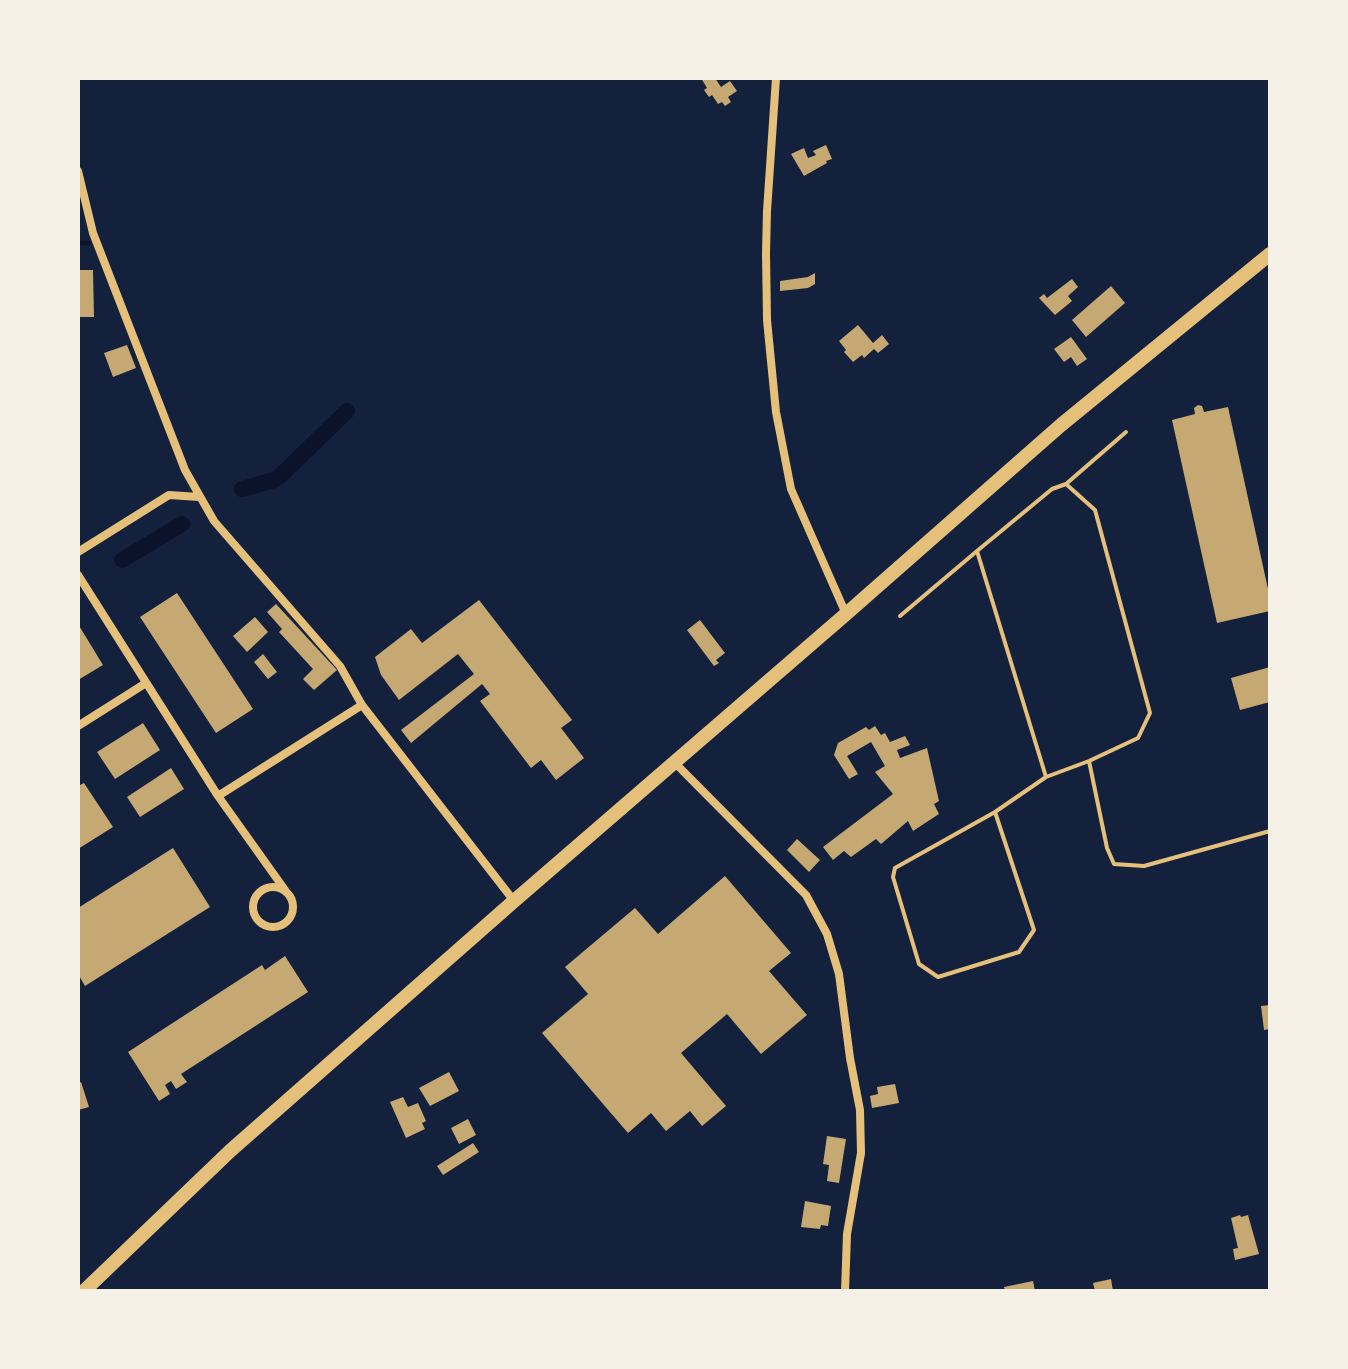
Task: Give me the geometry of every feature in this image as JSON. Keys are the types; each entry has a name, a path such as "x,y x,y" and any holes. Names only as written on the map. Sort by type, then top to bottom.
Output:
{"main road":[{"path":"84,1291 230,1151 514,901 1061,425 1270,254"}],"street":[{"path":"776,78 766,253 767,320 776,412 791,489 846,614"},
{"path":"78,171 93,233 185,470 199,497 214,521 340,666 362,705 514,901"},
{"path":"78,552 169,495 199,497"},
{"path":"78,575 218,796 293,901 294,908 289,920 278,927 265,925 255,916 255,897 272,886 285,890"},
{"path":"78,726 146,683"},
{"path":"218,796 362,705"},
{"path":"674,762 806,895 827,934 839,974 860,1110 861,1153 847,1234 845,1291"}],"lane":[{"path":"900,616 1052,489 1066,484 1126,432"},
{"path":"995,812 1034,930 1019,952 938,977 919,964 893,877 895,868 995,812 1046,777 1138,738 1150,713 1095,510 1066,484"},
{"path":"977,551 1046,777"},
{"path":"1089,761 1107,848 1114,864 1144,866 1270,831"}],"building":[{"path":"701,78 715,78 721,87 730,81 737,91 728,97 731,102 725,106 722,102 718,104 712,95 709,97"},
{"path":"826,145 832,159 804,176 791,154 804,148 808,158 816,155 813,151"},
{"path":"78,270 93,270 94,317 78,317"},
{"path":"815,273 815,284 808,288 780,291 780,281"},
{"path":"1072,279 1078,287 1068,296 1072,301 1055,315 1039,298 1044,294 1047,298"},
{"path":"1111,286 1125,303 1086,337 1072,320"},
{"path":"858,325 873,343 882,335 889,344 878,353 874,349 853,362 839,341"},
{"path":"1071,337 1087,359 1077,366 1071,357 1064,362 1054,349"},
{"path":"127,345 136,368 113,377 104,353"},
{"path":"1198,405 1204,412 1228,407 1270,598 1270,611 1217,623 1172,420 1195,414 1194,408"},
{"path":"177,593 253,709 216,733 140,617"},
{"path":"479,600 572,720 561,728 584,758 556,780 541,760 531,768 480,701 490,694 482,684 411,743 401,730 474,674 458,654 399,700 381,675 375,657 411,629 422,643"},
{"path":"276,604 337,670 314,690 303,679 313,669 279,632 282,629 267,612"},
{"path":"255,617 268,632 247,652 233,636"},
{"path":"700,620 725,653 714,666 687,630"},
{"path":"78,624 103,665 78,680"},
{"path":"263,654 277,672 268,679 254,662"},
{"path":"1270,667 1270,702 1240,710 1231,678"},
{"path":"143,723 160,750 115,779 97,752"},
{"path":"875,726 881,735 885,733 890,742 905,736 910,745 897,750 900,758 927,748 939,801 934,804 939,814 913,831 908,821 881,844 876,839 851,857 844,851 833,860 823,847 893,794 875,772 885,766 871,742 847,756 858,774 849,779 834,755 838,743 866,727 869,730"},
{"path":"171,768 184,789 140,817 127,797"},
{"path":"84,783 113,827 78,849 78,786"},
{"path":"797,839 820,860 809,872 787,850"},
{"path":"173,848 210,907 85,986 78,974 78,908"},
{"path":"725,876 791,953 769,971 807,1015 761,1054 727,1014 681,1053 726,1106 702,1126 690,1111 666,1131 651,1113 628,1133 542,1033 588,994 565,967 635,908 658,934"},
{"path":"285,956 308,992 181,1074 187,1082 176,1089 171,1081 165,1085 170,1094 159,1101 128,1052 262,965 265,970"},
{"path":"1270,1005 1270,1029 1264,1030 1261,1006"},
{"path":"449,1072 459,1091 430,1106 419,1088"},
{"path":"81,1082 89,1107 78,1110 78,1083"},
{"path":"895,1084 899,1103 872,1108 870,1096 878,1094 877,1087"},
{"path":"403,1097 408,1107 418,1103 426,1121 422,1123 425,1129 406,1138 390,1102"},
{"path":"468,1119 476,1135 459,1144 451,1128"},
{"path":"827,1136 846,1139 839,1183 827,1181 829,1165 823,1164"},
{"path":"473,1143 479,1152 443,1175 437,1166"},
{"path":"805,1201 831,1206 828,1226 821,1225 820,1229 801,1227"},
{"path":"1248,1215 1259,1254 1235,1260 1233,1249 1238,1248 1231,1218"},
{"path":"1111,1279 1113,1291 1095,1291 1093,1283"},
{"path":"1033,1281 1035,1291 1005,1291 1004,1287"}],"waterway":[{"path":"78,243 88,243"},
{"path":"242,489 279,477 347,411"},
{"path":"122,560 182,524"}]}
